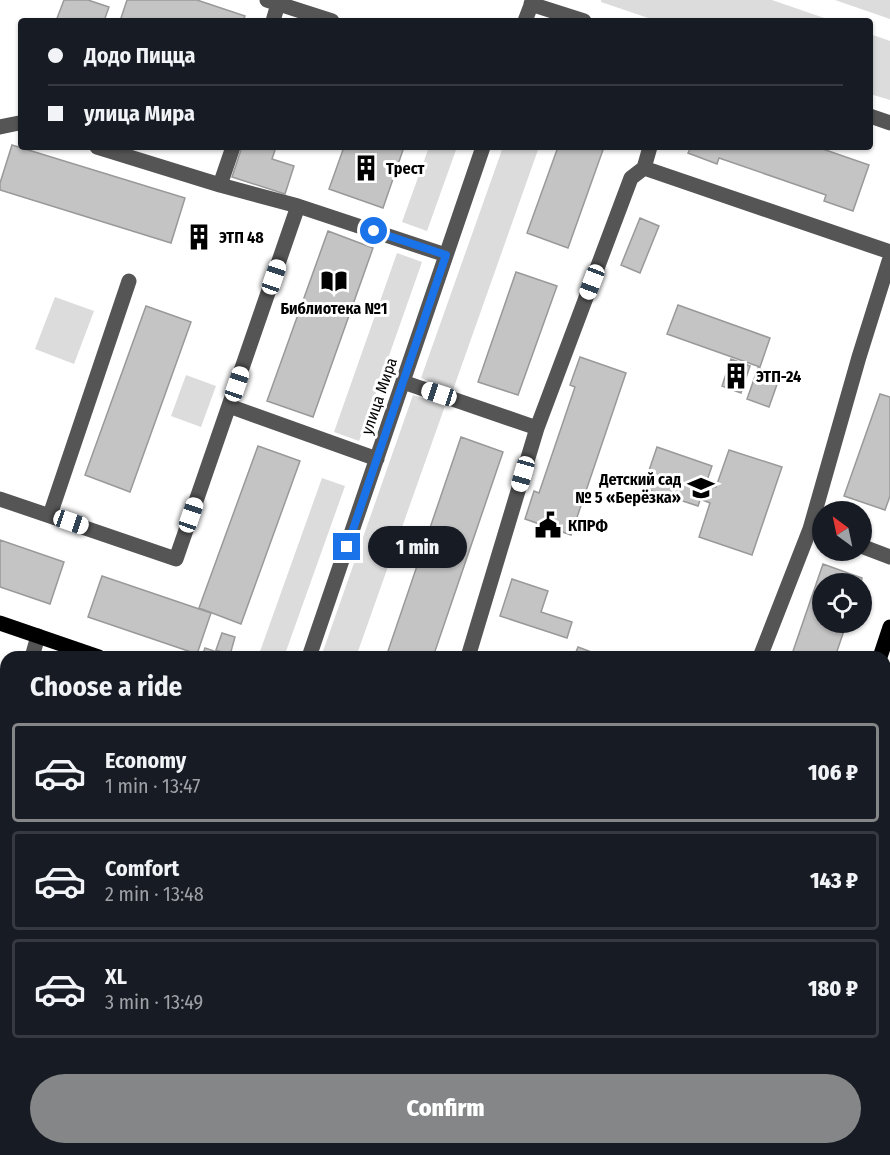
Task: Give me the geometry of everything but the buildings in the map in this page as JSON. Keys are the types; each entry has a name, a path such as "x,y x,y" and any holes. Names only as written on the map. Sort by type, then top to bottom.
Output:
{"main road":[{"path":"0,623 82,651"},
{"path":"882,651 890,627"}],"street":[{"path":"273,18 272,2 323,18"},
{"path":"526,18 532,2 576,18"},
{"path":"873,117 890,123"},
{"path":"0,127 18,124"},
{"path":"107,150 298,206 446,255"},
{"path":"220,185 232,150"},
{"name":"улица Мира","path":"311,651 482,150"},
{"path":"470,651 537,428 631,178 644,168 649,150"},
{"path":"644,168 890,252"},
{"path":"0,499 176,559 298,206"},
{"path":"823,501 859,357 890,258"},
{"path":"50,515 129,281"},
{"path":"403,382 537,428"},
{"path":"229,406 376,459"},
{"path":"763,651 812,540"},
{"path":"872,550 890,556"},
{"path":"34,651 38,636"}],"shaded area":[{"path":"601,0 772,0 824,18 648,18 601,2"},
{"path":"835,0 890,0 890,19"},
{"path":"873,35 890,41 890,100 873,95"},
{"path":"428,150 456,150 427,231 402,222"},
{"path":"502,150 538,150 453,390 421,378"},
{"path":"397,253 422,262 359,441 334,432"},
{"path":"55,297 94,311 74,364 35,349"},
{"path":"186,375 216,386 201,427 171,416"},
{"path":"413,395 445,406 358,651 323,651"},
{"path":"322,478 345,486 286,651 260,651"}],"place":[{"name":"Трест","path":"366,168"},
{"name":"ЭТП 48","path":"199,237"},
{"name":"Библиотека №1","path":"334,281"},
{"name":"ЭТП-24","path":"736,376"},
{"name":"Детский сад № 5 «Берёзка»","path":"701,488"},
{"name":"КПРФ","path":"548,525"}],"route":[{"path":"347,547 446,255 374,231"}]}
